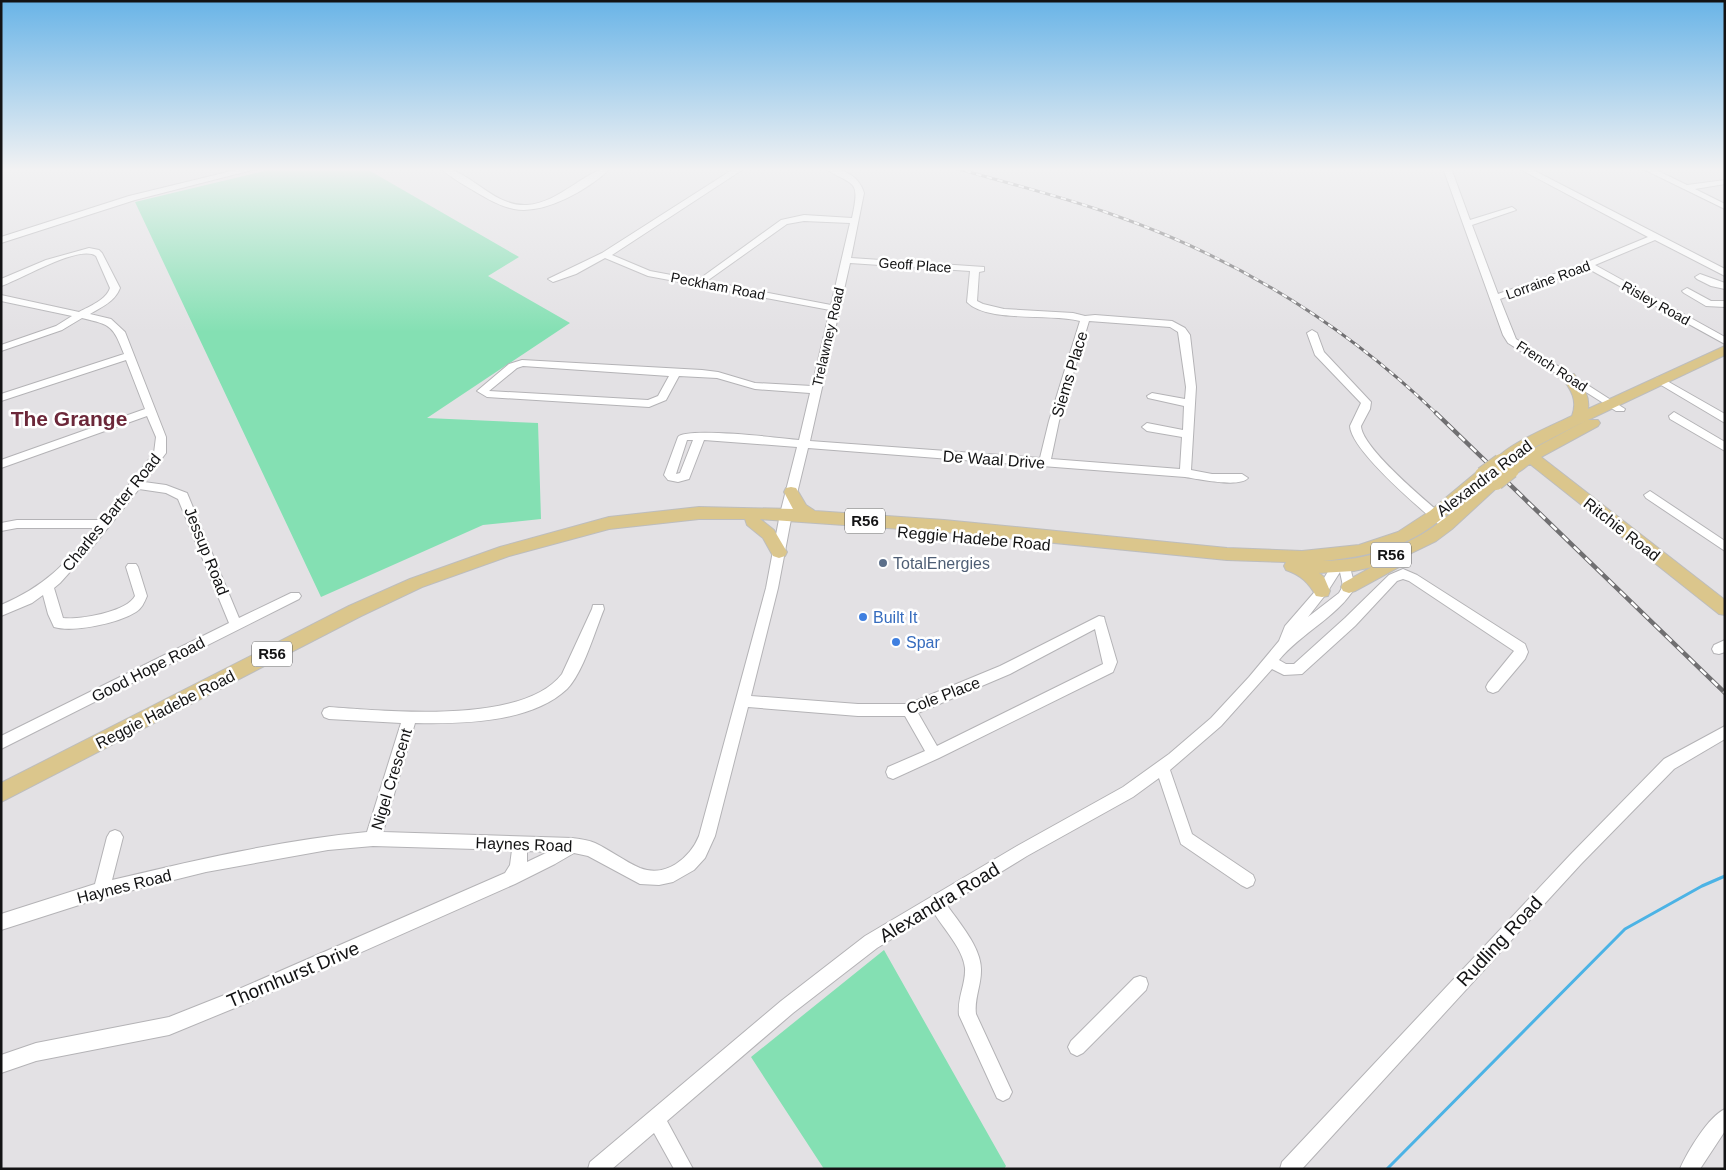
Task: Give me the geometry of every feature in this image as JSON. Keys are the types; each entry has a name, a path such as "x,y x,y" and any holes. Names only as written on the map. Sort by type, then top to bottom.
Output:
{"main road":[{"name":"Alexandra Road","path":"1664,383 1725,350"},
{"name":"Alexandra Road","path":"1525,452 1556,442 1615,406 1725,358"},
{"path":"1569,377 1582,396 1582,405 1578,418"},
{"name":"Alexandra Road","path":"1322,555 1342,562 1366,562 1410,548 1490,478 1525,452 1578,418 1615,406"},
{"path":"1550,471 1547,458 1556,442"},
{"name":"Ritchie Road","path":"1525,452 1725,609"},
{"path":"790,492 801,509 812,516"},
{"name":"Reggie Hadebe Road","path":"553,540 564,534 609,523 646,517 720,512 1286,561 1342,562"},
{"name":"Reggie Hadebe Road","path":"1,793 393,593 463,565 506,551 553,540 653,526 812,516 944,526 1286,561 1322,555"},
{"name":"Alexandra Road","path":"1342,562 1369,548 1404,536 1441,520"},
{"path":"752,521 769,534 779,552"},
{"path":"1349,586 1394,562 1410,548"},
{"path":"1286,561 1318,581 1322,591"}],"street":[{"path":"1,240 55,223"},
{"path":"553,279 574,272 605,255 656,223"},
{"path":"699,283 783,223"},
{"name":"Trelawney Road","path":"785,518 790,492 804,443 854,223"},
{"path":"1467,224 1472,223"},
{"path":"1627,223 1725,273"},
{"name":"French Road","path":"1467,224 1508,335 1512,341 1615,406"},
{"name":"Lorraine Road","path":"1495,298 1588,266 1655,237"},
{"path":"1,283 32,268 73,254 96,252 101,258 115,288 113,294 105,302 54,330 1,348"},
{"name":"Peckham Road","path":"605,255 648,273 834,308"},
{"name":"Geoff Place","path":"846,260 979,269 972,302 977,306 994,310 1073,316 1085,320"},
{"name":"Risley Road","path":"1588,266 1725,341"},
{"path":"1700,277 1714,284 1725,286"},
{"path":"1687,291 1709,304 1725,304"},
{"name":"Charles Barter Road","path":"1,298 108,321 115,325 120,332 161,437 161,448 154,462 71,564 47,587 1,611"},
{"name":"Siems Place","path":"1045,462 1054,422 1085,320 1095,318 1129,320 1172,324 1179,327 1185,336 1191,387 1190,404"},
{"path":"1312,333 1319,353 1366,402 1366,409 1356,427 1356,431 1363,443 1402,484 1441,520"},
{"path":"1,398 129,356"},
{"path":"676,373 662,398 649,404 487,394 482,391 513,366 522,363 718,375 755,386 816,390"},
{"path":"1664,383 1725,419"},
{"path":"1152,396 1190,404 1185,473"},
{"path":"1,464 150,411"},
{"path":"1674,416 1725,448"},
{"path":"1147,427 1187,434"},
{"name":"De Waal Drive","path":"700,436 1185,473 1212,478 1242,478"},
{"name":"Jessup Road","path":"136,485 174,491 183,496 236,625"},
{"path":"1650,495 1725,547"},
{"name":"Haynes Road","path":"1,922 101,890 206,865 309,846 373,839 572,845 591,849 640,876 659,877 673,874 689,865 700,853 707,836 743,701 779,552 785,518"},
{"path":"1,527 17,524 103,524"},
{"path":"1342,562 1349,586"},
{"name":"Alexandra Road","path":"1284,644 1290,630 1322,591 1342,562"},
{"path":"47,587 54,614 59,622 68,624 120,614 132,609 140,601 141,596 132,567"},
{"path":"1270,662 1284,669 1297,670 1350,622 1393,578 1404,574 1520,648 1520,655 1493,687"},
{"name":"Alexandra Road","path":"597,1169 787,1006 871,942 1022,851 1128,792 1162,767 1216,722 1284,644 1340,600 1349,586"},
{"name":"Good Hope Road","path":"1,743 295,596"},
{"name":"Nigel Crescent","path":"329,713 410,718 490,713 521,706 549,696 568,678 598,609"},
{"name":"Cole Place","path":"743,701 858,710 909,710 1005,670 1099,621 1110,662 1108,668 934,754"},
{"path":"893,772 934,754 909,710"},
{"name":"Nigel Crescent","path":"373,839 410,718"},
{"name":"Rudling Road","path":"1289,1169 1563,873 1669,764 1725,732"},
{"path":"1162,767 1186,839 1237,870 1248,880"},
{"path":"101,890 115,837"},
{"path":"509,879 517,871 521,858 518,843"},
{"name":"Thornhurst Drive","path":"1,1064 36,1052 169,1026 245,995 509,879 550,859 572,845"},
{"path":"936,903 969,955 973,965 966,1003 968,1015 1003,1092"},
{"path":"1077,1047 1140,984"},
{"path":"656,1119 684,1169"},
{"path":"1689,1169 1722,1127"}],"green space":[{"path":"145,223 459,223 519,257 488,276 570,323 427,418 538,423 541,519 483,525 321,597"},
{"path":"884,950 1006,1166 1004,1169 824,1169 751,1057"}],"waterway":[{"path":"1387,1169 1625,929 1702,886 1725,876"}],"railway":[{"path":"1134,223 1201,251 1244,272 1286,296 1365,351 1438,415"},
{"path":"1436,413 1725,693"}],"place":[{"name":"TotalEnergies","path":"883,563"},
{"name":"Built It","path":"863,617"},
{"name":"Spar","path":"896,642"}],"district":[{"name":"The Grange","path":"69,419"}]}
